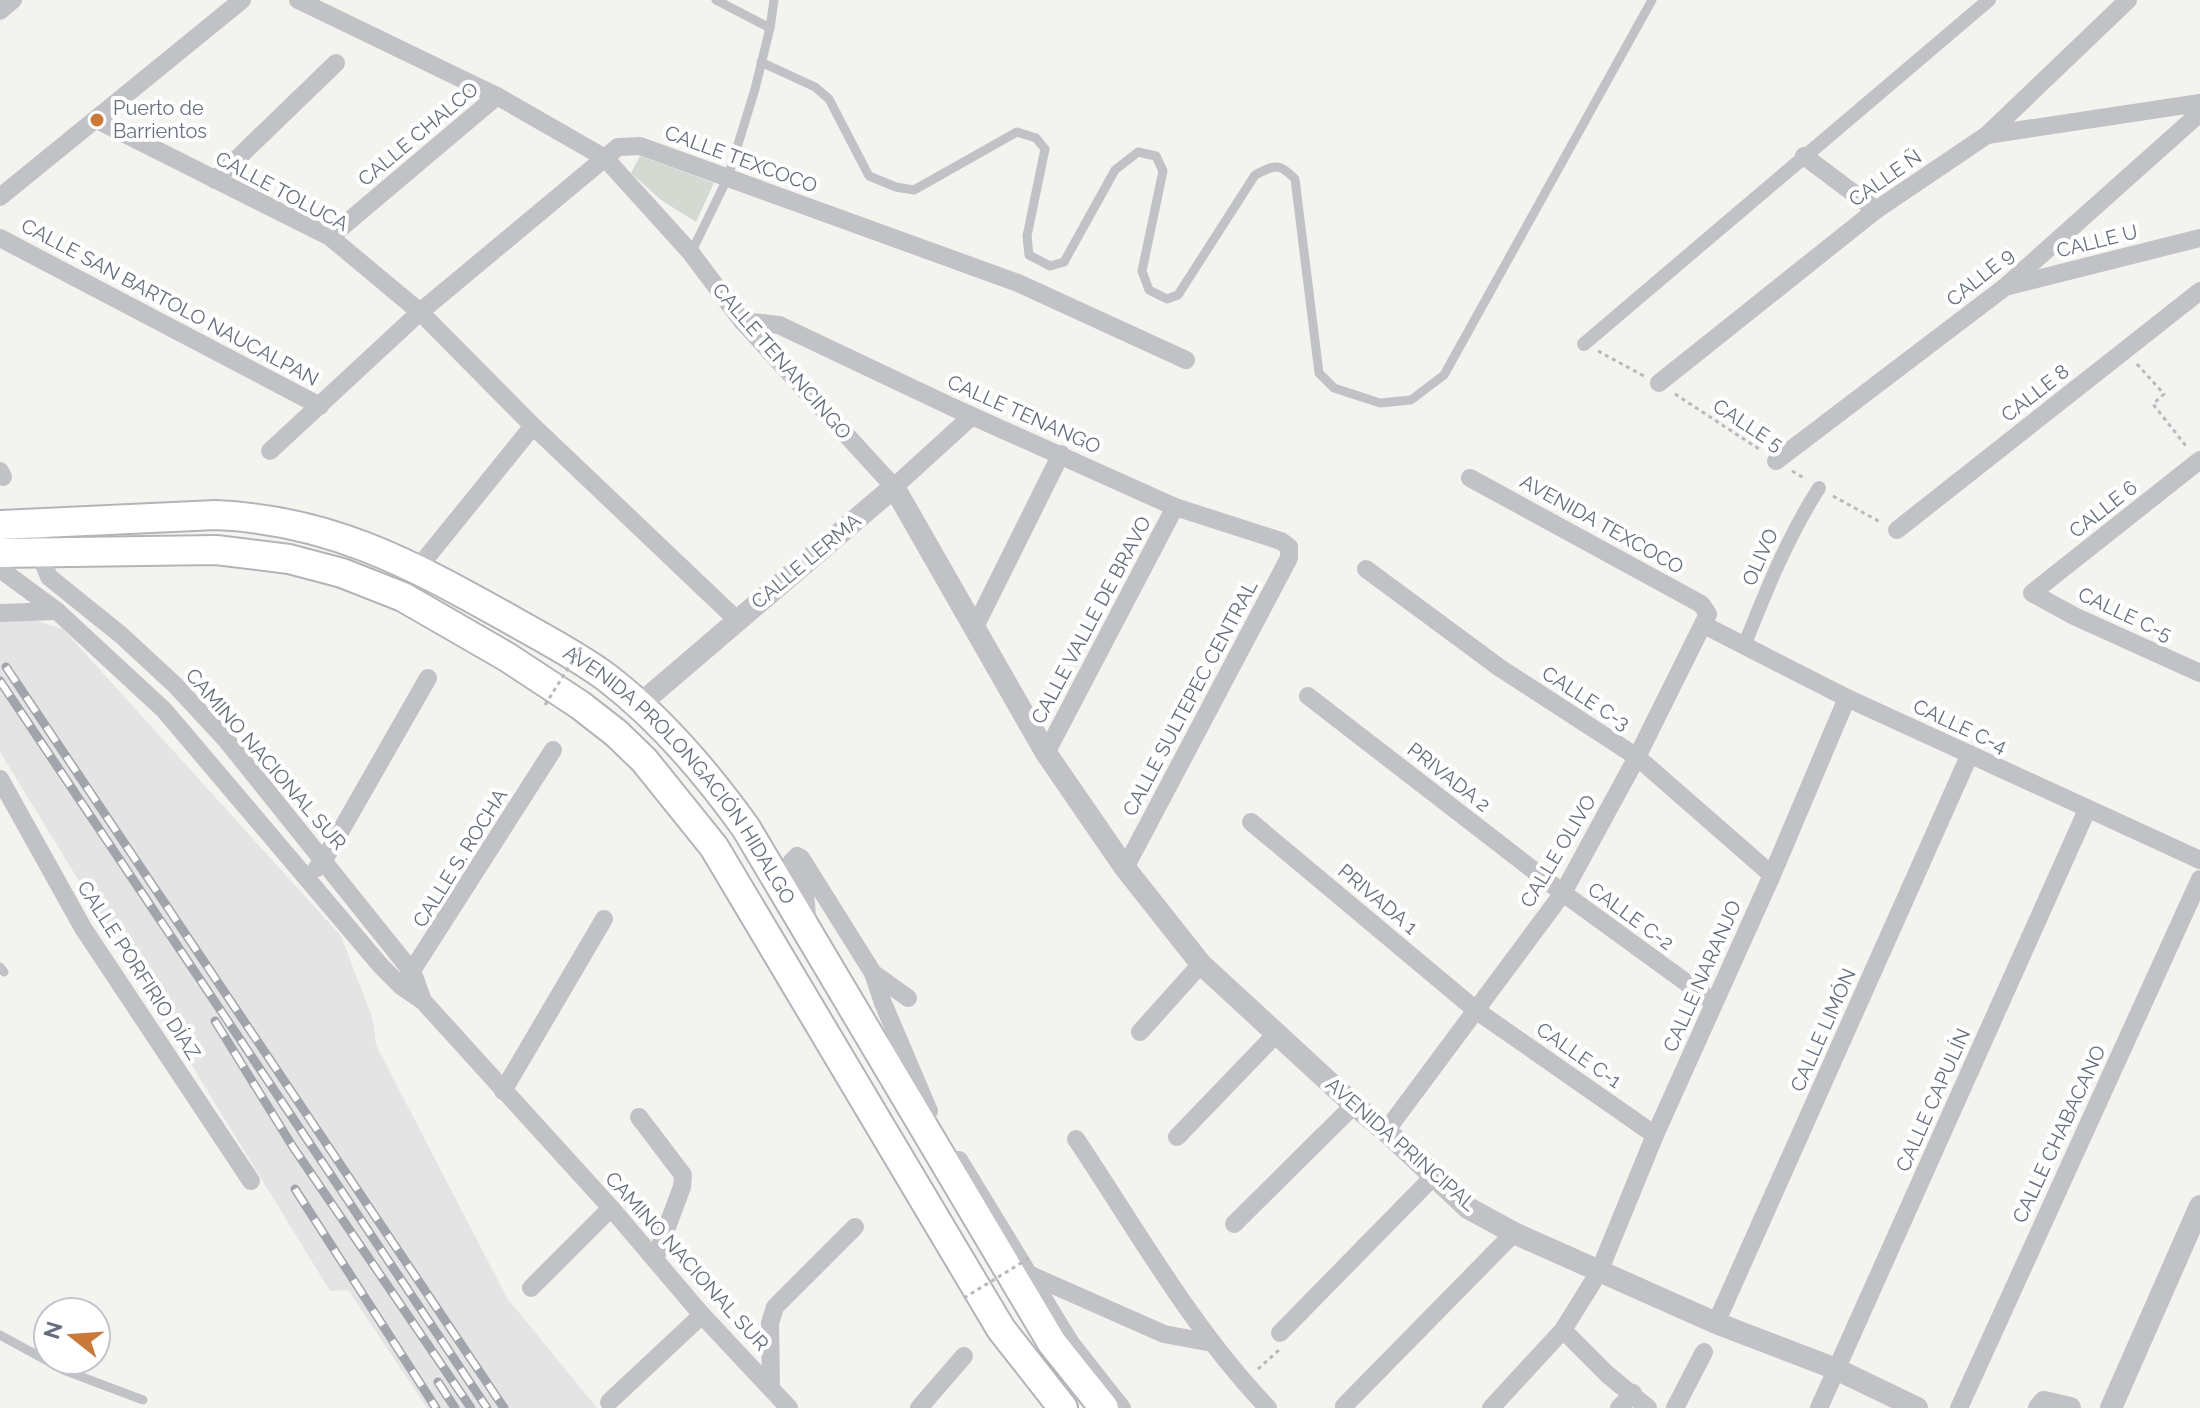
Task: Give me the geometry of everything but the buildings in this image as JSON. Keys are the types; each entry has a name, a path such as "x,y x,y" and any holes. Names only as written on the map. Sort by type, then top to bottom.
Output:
{"highway":[{"name":"AVENIDA PROLONGACIÓN HIDALGO","path":"0,553 40,537 163,516 251,516 349,539 418,568 604,676 639,705 700,765 746,828 1052,1343 1104,1408"},
{"name":"AVENIDA PROLONGACIÓN HIDALGO","path":"0,525 40,537 253,553 342,573 403,597 507,657 616,733 644,760 714,847 1001,1329 1063,1408"},
{"path":"671,792 700,765"}],"street":[{"path":"0,11 13,0"},
{"path":"0,197 242,0"},
{"name":"CALLE TENANCINGO","path":"298,0 497,96 605,158 691,253 742,321 894,487 1046,753 1125,868"},
{"path":"1584,344 1989,0"},
{"name":"CALLE Ñ","path":"1659,383 1876,210 1987,135 2128,0"},
{"path":"215,180 336,63"},
{"name":"CALLE CHALCO","path":"330,237 497,96"},
{"path":"1987,135 2200,103"},
{"name":"CALLE 9","path":"1776,461 2005,287 2200,113"},
{"name":"CALLE TOLUCA","path":"97,120 330,237 420,312 533,426 737,620"},
{"name":"CALLE TEXCOCO","path":"270,451 420,312 618,147 640,146 1018,283 1186,360"},
{"path":"1804,156 1876,210"},
{"name":"CALLE SAN BARTOLO NAUCALPAN","path":"0,238 320,406"},
{"name":"CALLE U","path":"2005,287 2200,238"},
{"name":"CALLE 8","path":"1897,530 2200,291"},
{"name":"CALLE TENANGO","path":"742,321 779,325 1175,507 1281,541 1289,547"},
{"name":"CALLE LERMA","path":"639,705 894,487 972,416"},
{"path":"418,568 533,426"},
{"path":"975,627 1061,454"},
{"name":"CALLE 6","path":"2032,593 2199,460"},
{"name":"AVENIDA TEXCOCO","path":"1470,478 1701,604 1706,619"},
{"name":"OLIVO","path":"1744,646 1777,564 1819,488"},
{"name":"CALLE VALLE DE BRAVO","path":"1046,753 1175,507"},
{"name":"CAMINO NACIONAL SUR","path":"40,537 49,577 121,635 175,685 227,741 324,860 423,1001 611,1208 702,1315 789,1408"},
{"name":"CALLE SULTEPEC CENTRAL","path":"1125,868 1289,558 1289,547"},
{"name":"CAMINO NACIONAL SUR","path":"0,569 57,611 164,710 307,880 407,980"},
{"name":"CALLE C-3","path":"1366,569 1500,668 1637,757 1772,875"},
{"name":"CALLE C-5","path":"2032,593 2074,616 2200,673"},
{"path":"0,613 57,611"},
{"name":"CALLE C-4","path":"1706,619 1744,646 1847,698 2200,860"},
{"name":"CALLE OLIVO","path":"1386,1131 1563,893 1637,757 1706,619"},
{"path":"307,880 324,860 428,678"},
{"name":"PRIVADA 2","path":"1308,696 1563,893"},
{"name":"CALLE NARANJO","path":"1491,1408 1563,1330 1599,1272 1655,1135 1772,875 1847,698"},
{"name":"CALLE S. ROCHA","path":"407,980 553,750"},
{"name":"CALLE LIMÓN","path":"1716,1323 1970,754"},
{"name":"CALLE PORFIRIO DÍAZ","path":"0,779 83,928 251,1181"},
{"name":"CALLE CAPULÍN","path":"1819,1408 2087,810"},
{"name":"PRIVADA 1","path":"1251,822 1477,1011"},
{"path":"809,936 805,894 792,861 797,856 826,895 873,973 923,1101 1028,1265 1070,1342 1122,1408"},
{"name":"AVENIDA PRINCIPAL","path":"1125,868 1201,964 1468,1208 1599,1272 1716,1323 1836,1369 1917,1408"},
{"name":"CALLE CHABACANO","path":"1959,1408 2200,879"},
{"name":"CALLE C-2","path":"1563,893 1713,1002"},
{"path":"503,1091 604,919"},
{"path":"1140,1032 1201,964"},
{"path":"873,973 908,998"},
{"name":"CALLE C-1","path":"1477,1011 1655,1135"},
{"path":"1177,1137 1277,1033"},
{"path":"1234,1224 1354,1105"},
{"path":"639,1117 683,1175 682,1187 655,1259"},
{"path":"1076,1139 1212,1343 1268,1408"},
{"path":"1280,1333 1434,1176"},
{"path":"2111,1408 2200,1206"},
{"path":"531,1288 611,1208"},
{"path":"771,1387 770,1323 775,1307 855,1227"},
{"path":"1344,1407 1514,1233"},
{"path":"1028,1265 1164,1334 1212,1343"},
{"path":"609,1402 702,1315"},
{"path":"1563,1330 1607,1374 1648,1408"},
{"path":"1675,1408 1704,1352"},
{"path":"919,1408 964,1356"},
{"path":"1619,1408 1633,1393"},
{"path":"2042,1405 2070,1408"}],"lane":[{"path":"716,0 770,28"},
{"path":"691,253 728,177 770,28 774,0"},
{"path":"761,62 815,87 829,99 869,176 896,187 914,190 1017,132 1036,138 1045,149 1027,236 1029,255 1050,266 1064,262 1115,170 1138,152 1156,156 1163,171 1142,271 1149,290 1167,299 1178,295 1255,175 1273,166 1284,168 1295,179 1319,373 1334,388 1380,403 1411,400 1444,375 1652,0"},
{"path":"0,1335 66,1371 143,1400"}],"path":[{"name":"CALLE 5","path":"1584,344 1659,383 1819,488 1897,530"},
{"path":"2125,351 2164,394 2153,404 2199,460"},
{"path":"545,705 582,646"},
{"path":"964,1298 1028,1265"},
{"path":"1242,1381 1271,1359 1286,1342 1280,1333"}],"shaded area":[{"path":"640,156 714,183 696,222 661,200 631,173"},
{"path":"0,617 35,620 63,629 341,936 373,1020 376,1045 507,1298 597,1408 427,1408 348,1290 330,1291 0,752"}],"railway":[{"path":"6,667 504,1408"},
{"path":"0,681 487,1408"},
{"path":"215,1021 293,1147 471,1408"},
{"path":"295,1189 436,1408"},
{"path":"438,1382 455,1408"}],"place":[{"name":"Puerto de Barrientos","path":"97,120"}]}
